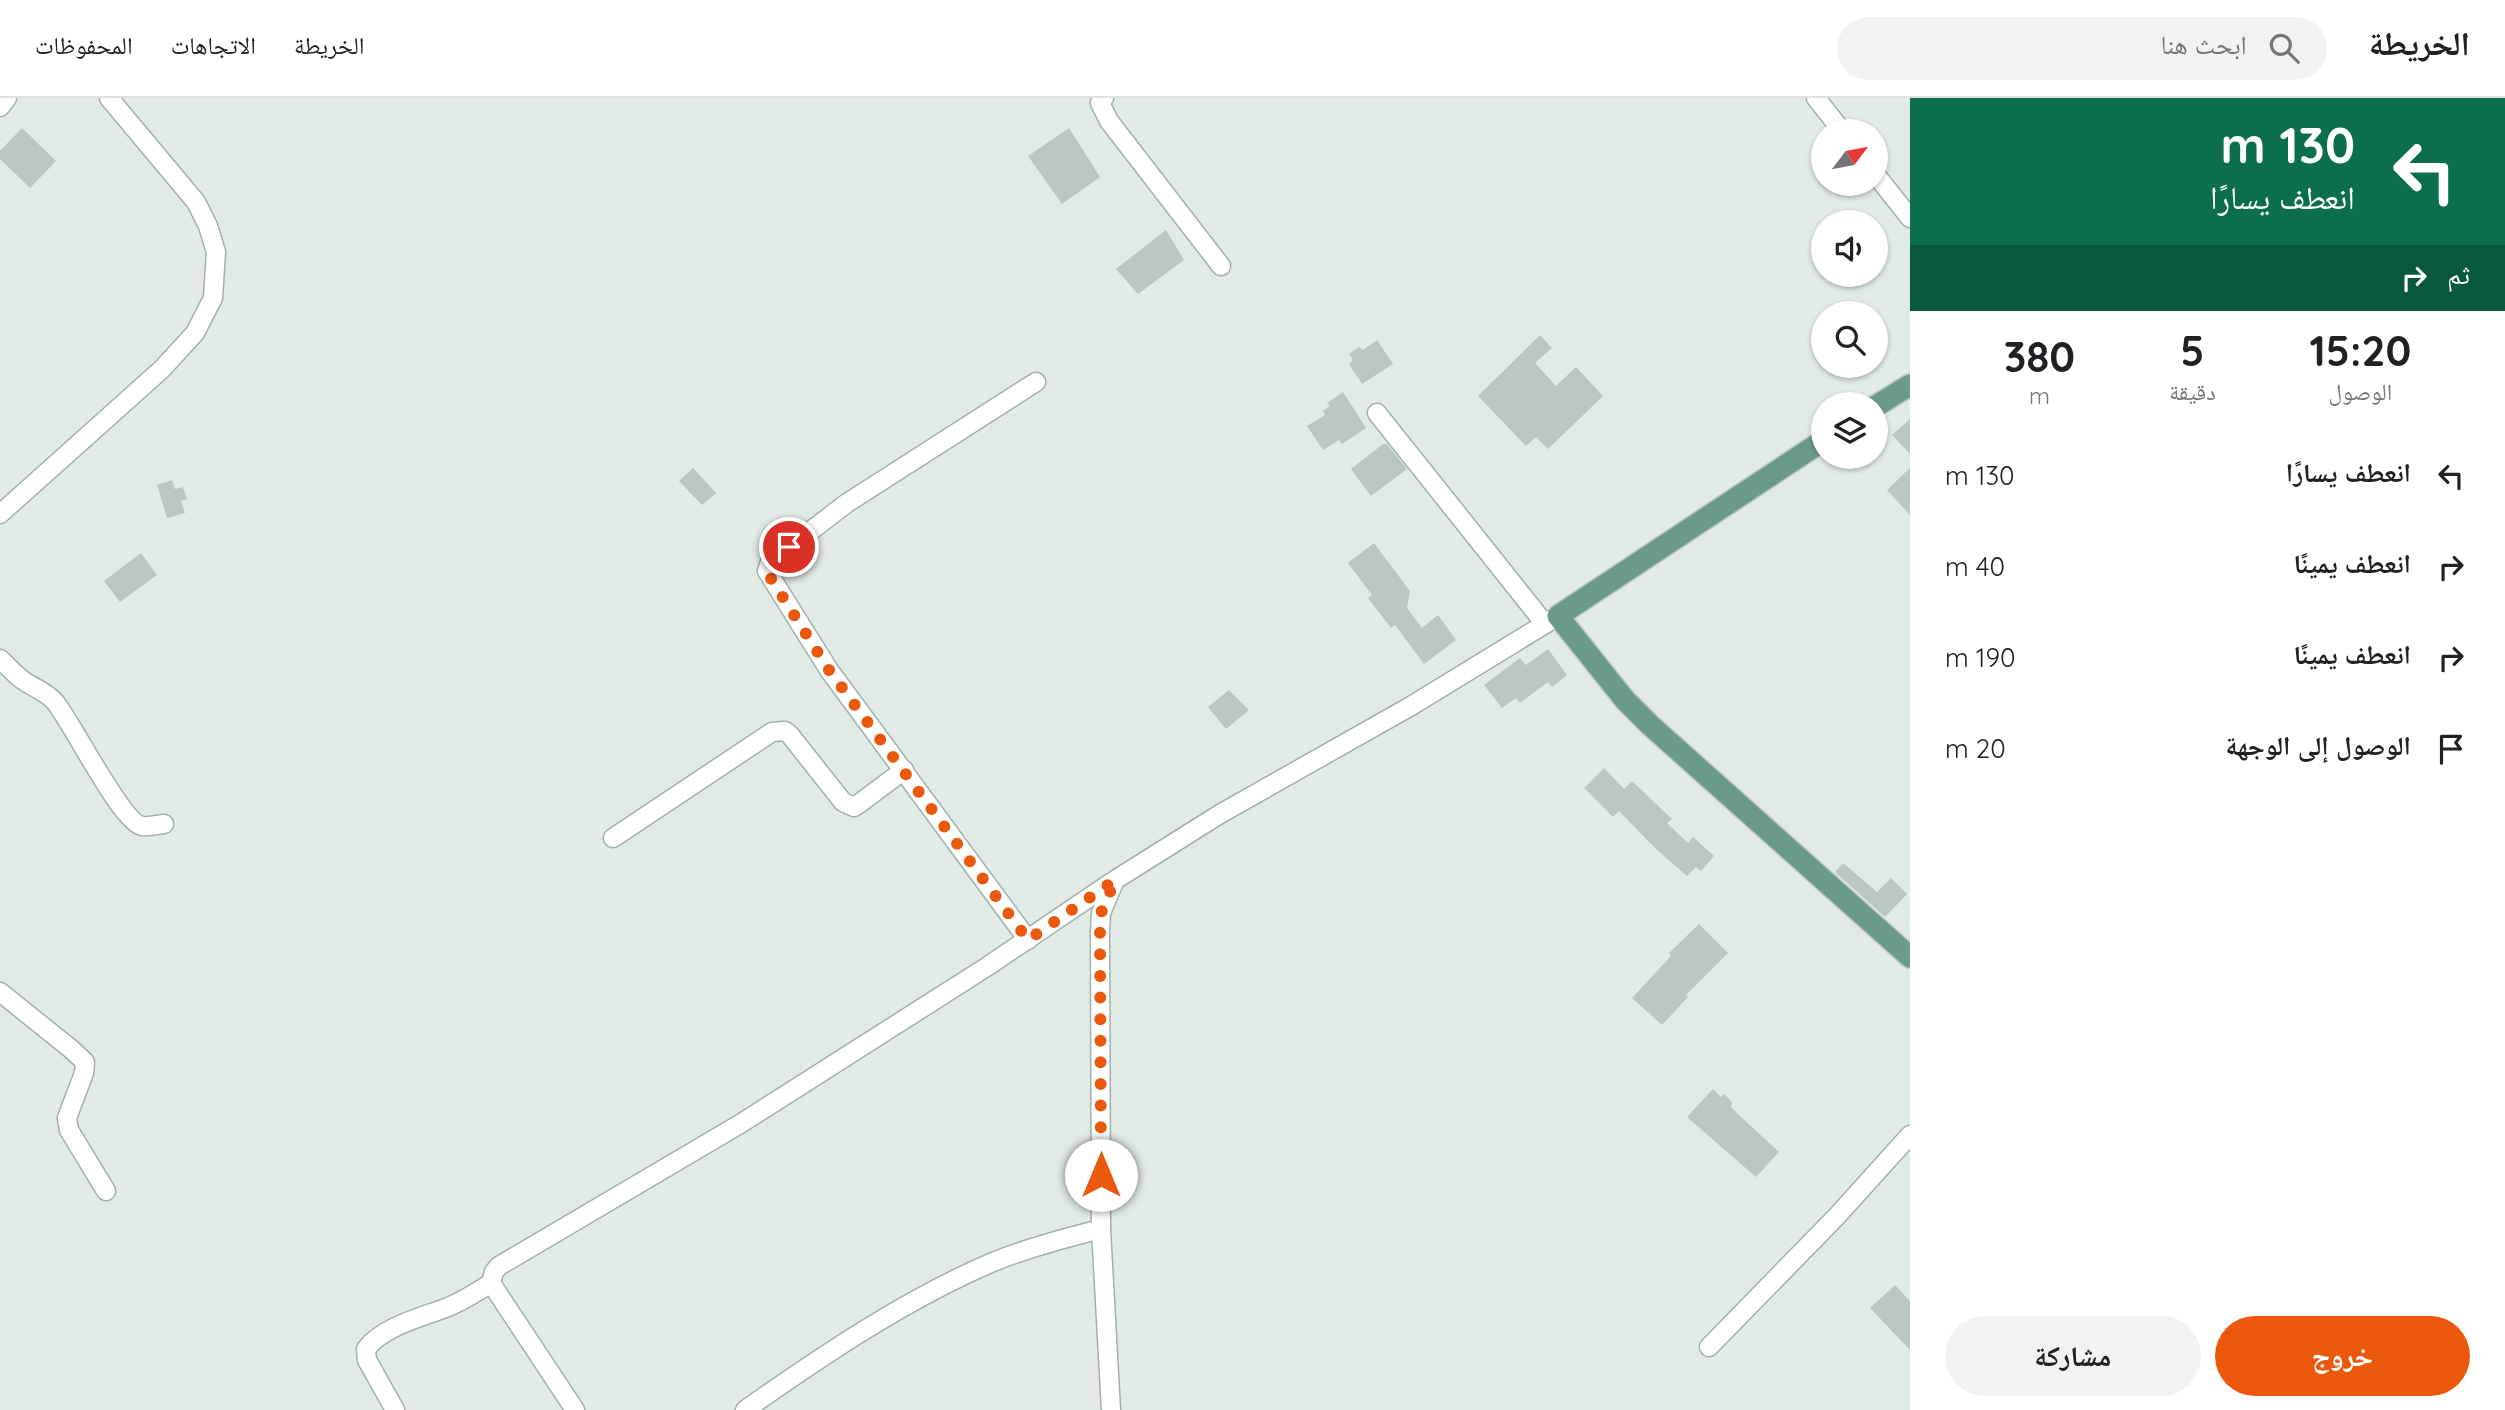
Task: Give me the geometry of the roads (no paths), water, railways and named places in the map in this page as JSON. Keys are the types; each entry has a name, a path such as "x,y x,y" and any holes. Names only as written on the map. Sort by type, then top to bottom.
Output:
{"main road":[{"path":"1888,398 1910,384"},
{"path":"1811,449 1552,620 1650,726 1910,957"}],"street":[{"path":"0,107 7,98"},
{"path":"0,514 162,369 195,333 213,298 216,252 208,226 196,202 108,98"},
{"path":"1104,98 1100,103 1110,121 1221,266"},
{"path":"1816,98 1833,119"},
{"path":"1888,190 1910,218"},
{"path":"1028,940 829,670 770,577 767,565 847,503 1036,382"},
{"path":"396,1410 367,1360 368,1345 409,1321 448,1308 491,1283 499,1266 740,1124 1220,814 1411,706 1552,620 1377,413"},
{"path":"0,659 23,680 57,704 127,814 142,826 164,824"},
{"path":"613,838 772,732 785,731 790,735 843,802 854,807 904,770"},
{"path":"1111,1410 1101,1229 1100,931 1101,913 1115,880"},
{"path":"0,992 85,1062 84,1073 67,1118 69,1130 106,1191"},
{"path":"1709,1347 1837,1216 1910,1135"},
{"path":"745,1410 810,1364 916,1301 990,1264 1101,1229"},
{"path":"491,1283 575,1410"}]}
